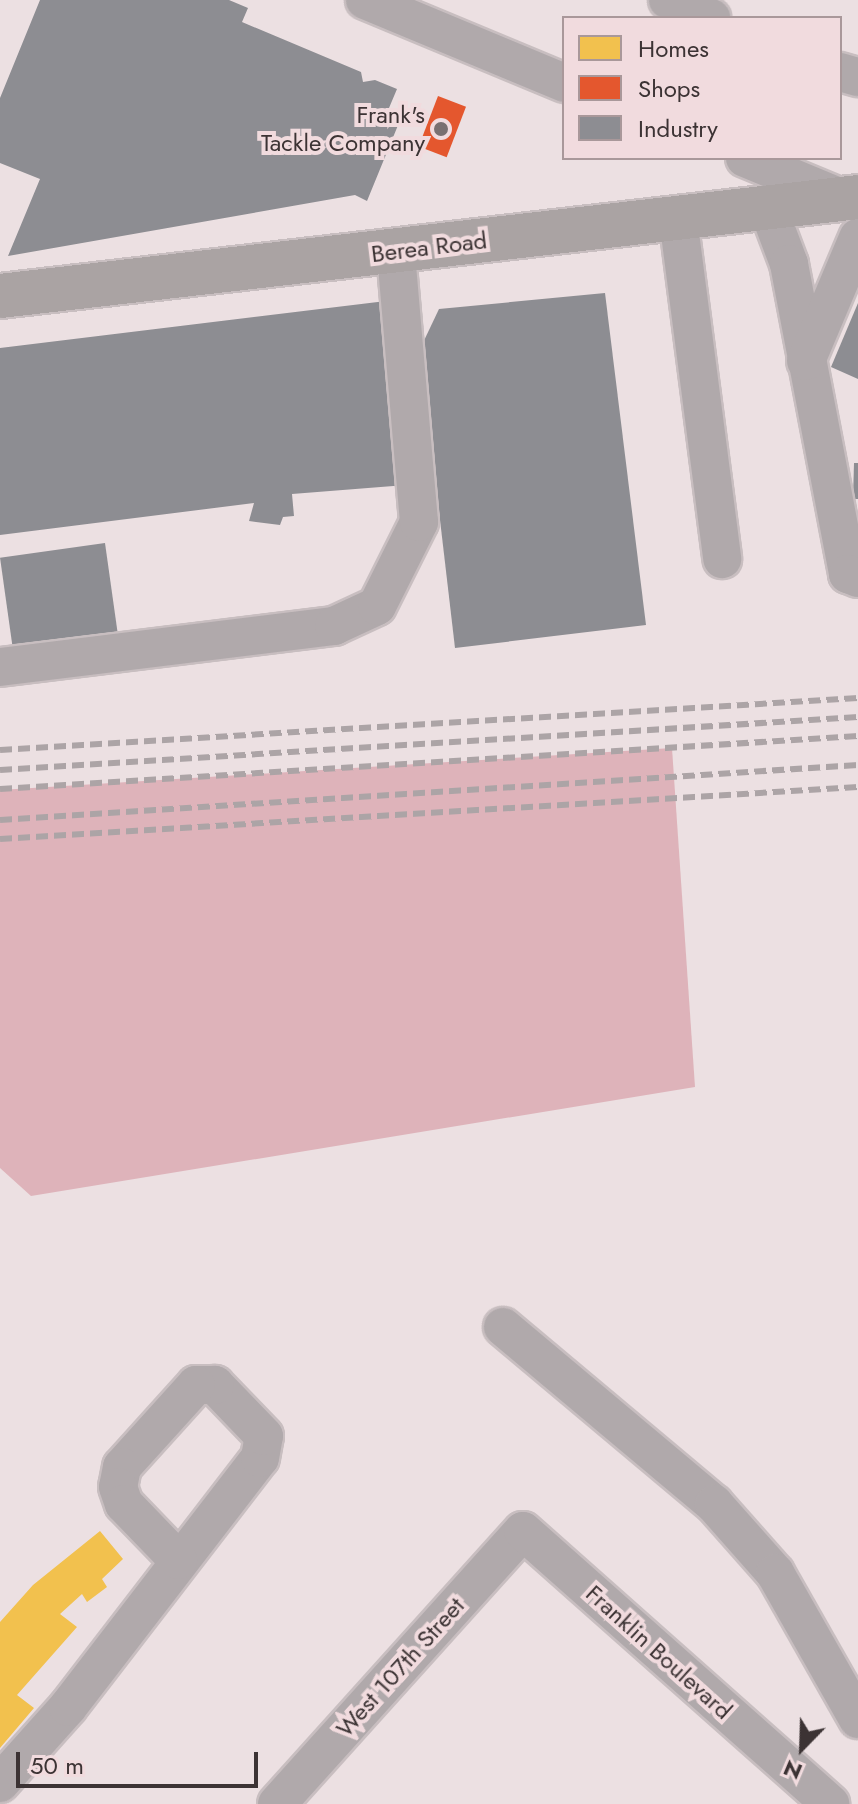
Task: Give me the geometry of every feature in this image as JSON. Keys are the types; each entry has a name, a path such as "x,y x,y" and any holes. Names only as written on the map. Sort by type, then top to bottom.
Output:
{"main road":[{"name":"Berea Road","path":"0,296 768,208 854,210"}],"street":[{"path":"365,0 562,82"},
{"path":"668,0 706,16"},
{"path":"749,160 854,210 806,361"},
{"path":"768,208 789,264 806,361 847,513 848,574 858,578"},
{"path":"678,218 722,559"},
{"path":"0,667 334,626 377,606 419,522 396,251"},
{"path":"503,1327 714,1504 775,1573 858,1719"},
{"name":"West 107th Street","path":"277,1804 523,1531"},
{"name":"Franklin Boulevard","path":"523,1531 830,1804"},
{"path":"0,1783 68,1707 178,1560"}],"shaded area":[{"path":"672,748 695,1087 31,1196 0,1168 0,790"}],"building: Homes":[{"path":"100,1531 123,1559 102,1579 107,1587 87,1602 82,1594 60,1614 77,1627 17,1695 34,1708 0,1748 0,1622 33,1585"}],"building: Shops":[{"name":"Frank's Tackle Company","path":"438,96 466,107 447,157 419,146"}],"building: Industry":[{"path":"40,0 229,0 248,8 242,22 361,72 363,82 375,80 397,89 389,108 403,113 367,201 355,195 8,256 40,179 0,163 0,98"},
{"path":"605,293 646,625 455,648 420,349 439,309"},
{"path":"386,301 406,485 292,494 294,516 283,517 280,525 249,521 254,503 0,535 0,348"},
{"path":"858,303 858,379 831,367"},
{"path":"854,463 858,463 858,499 853,499"},
{"path":"105,543 119,641 14,656 0,558"}],"railway":[{"path":"0,750 858,698"},
{"path":"0,770 858,717"},
{"path":"0,789 858,736"},
{"path":"0,820 858,765"},
{"path":"0,839 858,787"}],"place":[{"name":"Frank's Tackle Company","path":"441,129"}]}
